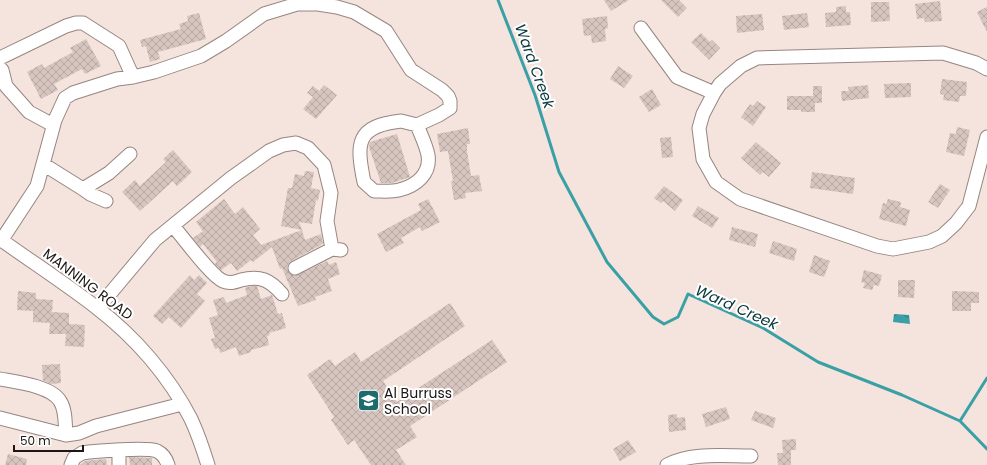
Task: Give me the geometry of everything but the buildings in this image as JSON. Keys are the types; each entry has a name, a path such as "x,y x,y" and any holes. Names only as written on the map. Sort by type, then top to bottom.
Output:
{"street":[{"path":"1,240 32,196 40,177 53,125 66,98 73,93 118,79 133,77 201,56 226,41 264,14 297,4 318,4 354,12 386,31 410,70 442,90 448,96 450,108 439,115 417,125 401,121 380,124 370,130 362,138 360,144 360,156 364,182 374,191 398,191 417,182 424,175 428,163 428,155 417,125"},
{"path":"0,58 66,26 76,22 83,23 119,46 133,77"},
{"path":"641,28 677,77 714,93"},
{"path":"987,69 976,63 943,53 757,58 741,66 720,84 703,114 699,128 703,158 716,182 740,199 877,246 893,249 929,242 942,236 956,223 969,206 987,137"},
{"path":"0,68 2,70 6,86 29,112 53,125"},
{"path":"98,308 155,240 231,178 269,151 283,145 296,143 308,148 324,165 331,193 327,221 337,249 295,268"},
{"path":"83,189 109,173 130,154"},
{"path":"43,164 90,194 106,201"},
{"path":"173,226 207,267 221,280 229,283 251,277 264,279 275,285 282,294"},
{"name":"MANNING ROAD","path":"1,240 98,308 117,324 143,350 182,404 196,430 208,465"},
{"path":"0,379 36,386 56,396 63,406 66,434"},
{"path":"0,418 66,434 80,433 96,426 182,404"},
{"path":"71,465 74,458 82,452 153,450 164,456 168,465"},
{"path":"119,451 119,465"},
{"path":"667,465 676,460 706,456 751,456"}],"water":[{"path":"894,314 909,315 910,324 893,322"}],"waterway":[{"name":"Ward Creek","path":"498,0 535,95 559,172 607,262 653,317 664,324 678,317 688,294 763,328 818,362 902,395 960,421 987,449"},
{"path":"960,421 987,378"}],"place":[{"name":"Al Burruss School","path":"369,401"}]}
